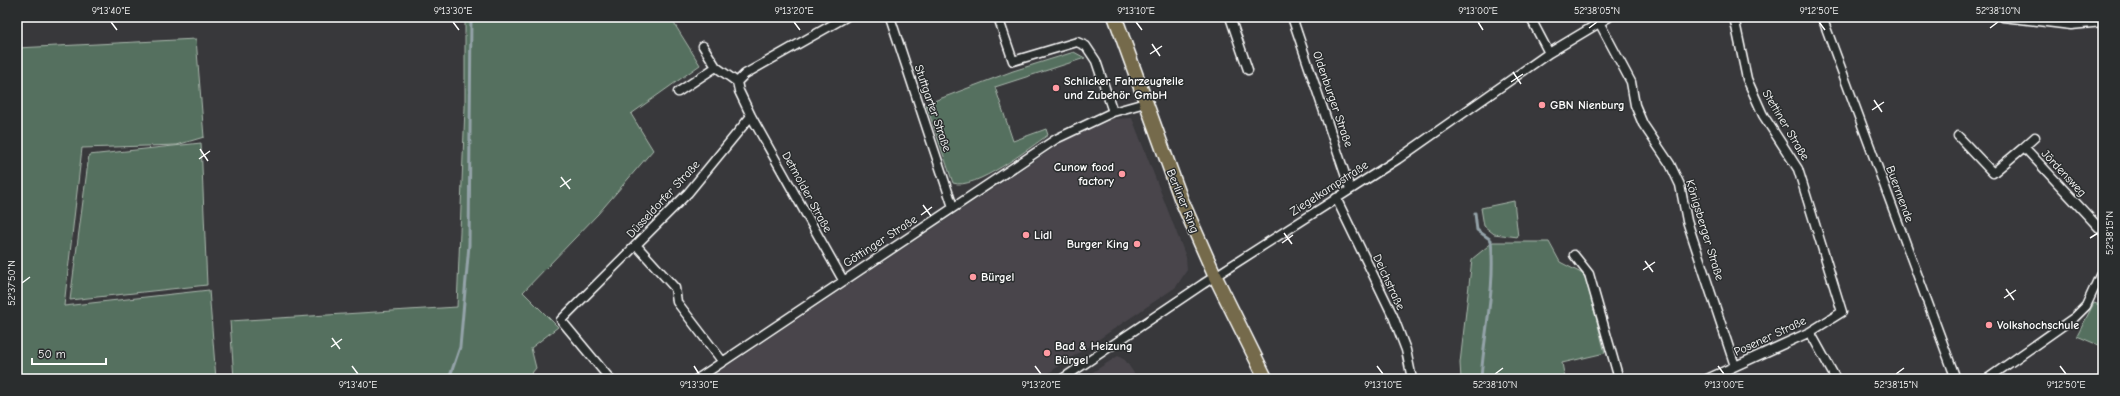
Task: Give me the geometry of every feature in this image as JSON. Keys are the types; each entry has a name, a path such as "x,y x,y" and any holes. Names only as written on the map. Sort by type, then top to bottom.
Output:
{"main road":[{"name":"Berliner Ring","path":"1114,17 1181,199 1215,276 1266,379"}],"street":[{"path":"737,82 745,74 846,17"},
{"name":"Stuttgarter Straße","path":"890,17 953,207"},
{"path":"998,17 1013,61 1077,42 1086,46 1096,61 1113,112"},
{"path":"1230,17 1248,70"},
{"name":"Oldenburger Straße","path":"1292,17 1350,189"},
{"path":"1530,17 1549,53"},
{"name":"Ziegelkampstraße","path":"1062,379 1215,276 1454,120 1549,53 1609,17"},
{"name":"Stettiner Straße","path":"1734,17 1747,79 1763,115 1798,169 1842,312"},
{"path":"2003,17 2071,25 2103,22"},
{"name":"Buermende","path":"1824,20 1956,379"},
{"name":"Königsberger Straße","path":"1600,22 1629,76 1635,105 1643,124 1670,164 1680,185 1687,221 1735,366"},
{"path":"703,46 716,67 737,82 739,91 751,116"},
{"path":"678,92 716,67"},
{"name":"Göttinger Straße","path":"697,379 1056,138 1113,112 1145,103"},
{"name":"Düsseldorfer Straße","path":"610,379 561,320 688,193 751,116"},
{"name":"Detmolder Straße","path":"751,116 843,280"},
{"name":"Jördensweg","path":"1958,136 1993,174 2034,137"},
{"name":"Jördensweg","path":"2024,147 2103,232"},
{"name":"Deichstraße","path":"1336,198 1392,316 1406,350 1412,379"},
{"path":"636,245 675,288 678,302 723,362"},
{"path":"1574,255 1589,274 1619,379"},
{"path":"1987,379 2075,317 2086,306 2103,269"},
{"name":"Posener Straße","path":"1707,379 1810,332 1842,312"},
{"path":"1810,332 1836,379"}],"shaded area":[{"path":"1132,118 1186,257 1187,270 1176,287 1040,379 708,379 1066,140 1113,119"},
{"path":"1118,356 1125,360 1138,379 1082,379"}],"green space":[{"path":"465,17 670,17 700,65 631,114 653,150 598,214 523,292 558,327 531,348 536,368 527,379 234,379 230,321 457,307 465,107"},
{"path":"196,39 204,137 177,145 82,148 64,306 209,290 216,379 17,379 17,48"},
{"path":"1074,52 1085,58 995,87 1013,141 1046,129 1048,135 988,175 963,184 953,183 926,104 1013,71"},
{"path":"201,143 207,285 70,300 89,155"},
{"path":"1514,201 1518,237 1494,234 1484,226 1481,208"},
{"path":"1493,242 1549,242 1560,262 1583,274 1587,282 1605,353 1562,363 1565,379 1461,379 1460,363 1472,259"},
{"path":"2094,303 2103,306 2103,347 2077,336"}],"waterway":[{"path":"449,379 460,347 469,245 471,17"},
{"path":"1475,213 1477,230 1491,240 1492,257 1491,292 1481,379"}],"place":[{"name":"Schlicker Fahrzeugteile und Zubehör GmbH","path":"1056,88"},
{"name":"GBN Nienburg","path":"1542,105"},
{"name":"Cunow food factory","path":"1122,174"},
{"name":"Lidl","path":"1026,235"},
{"name":"Burger King","path":"1137,244"},
{"name":"Bürgel","path":"973,277"},
{"name":"Volkshochschule","path":"1989,325"},
{"name":"Bad & Heizung Bürgel","path":"1047,353"}]}
